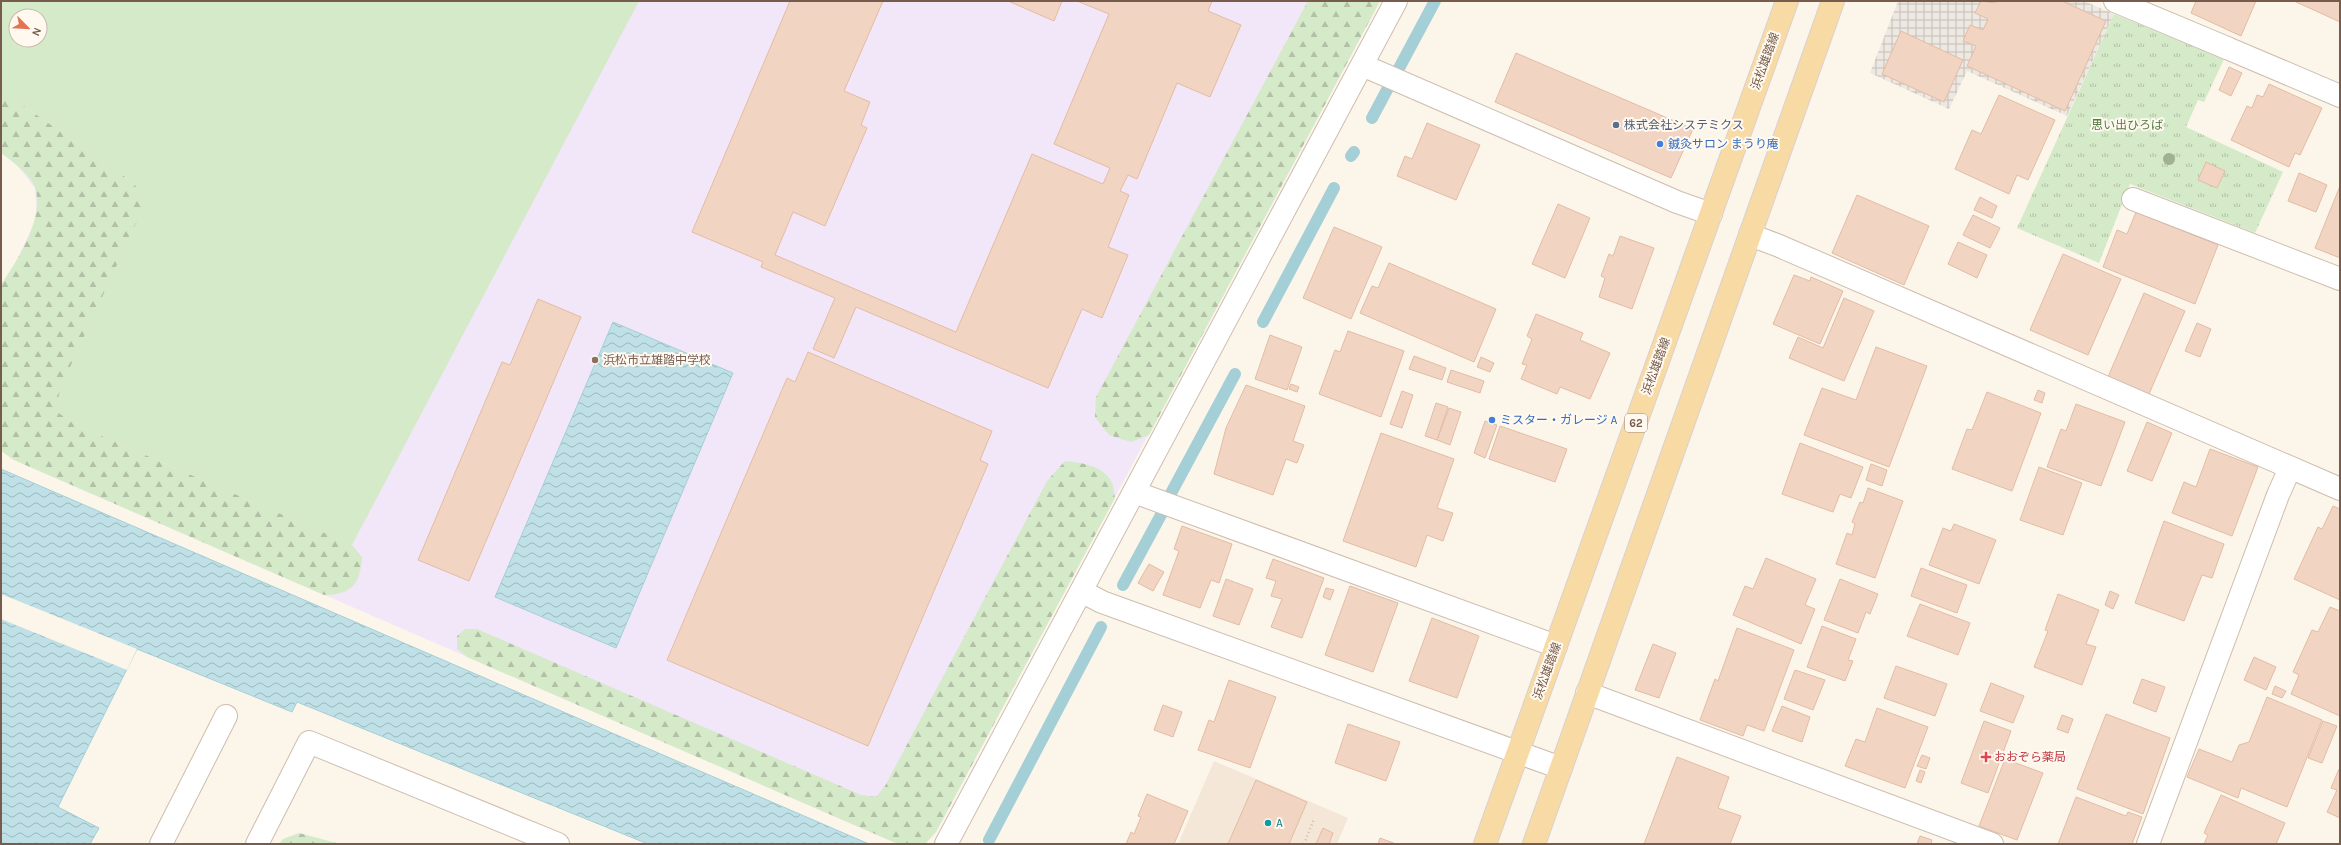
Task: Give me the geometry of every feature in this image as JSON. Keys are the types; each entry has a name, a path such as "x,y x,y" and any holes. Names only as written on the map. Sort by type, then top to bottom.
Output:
{"main road":[{"name":"浜松雄踏線","path":"1485,844 1787,1"},
{"path":"1540,842 1561,768 1587,693 1833,1"}],"street":[{"path":"946,844 1396,1"},
{"path":"2115,1 2340,96"},
{"path":"1362,65 1677,202 1711,214"},
{"path":"2134,199 2340,279"},
{"path":"1750,235 1777,245 2340,489"},
{"path":"2148,844 2278,495 2290,468"},
{"path":"1134,492 1556,646"},
{"path":"1081,591 1102,602 1561,768"},
{"path":"1587,693 1992,844"},
{"path":"161,844 226,716"},
{"path":"257,844 308,742 558,844"}],"path":[{"path":"1304,844 1314,819"}],"shaded area":[{"name":"浜松市立雄踏中学校","path":"1,1 1380,1 936,832 925,844 898,844 14,460 1,451 1,285 15,264 37,217 35,188 16,164 1,153"},
{"path":"1898,1 2084,1 2114,14 2067,116 1967,71 1949,109 1870,73"},
{"path":"1214,761 1348,818 1337,844 1178,844"}],"green space":[{"path":"1,1 639,1 352,545 74,424 56,411 59,389 131,181 1,90"},
{"path":"1308,1 1380,1 1149,435 1131,442 1109,435 1095,417 1096,397"},
{"name":"思い出ひろば","path":"2114,14 2224,59 2204,102 2198,100 2186,127 2283,172 2255,233 2130,184 2099,263 2017,228"},
{"path":"1,90 131,181 143,194 141,212 60,389 56,411 74,424 352,545 362,557 359,574 353,586 348,590 341,593 324,595 14,460 1,451 1,285 28,239 36,213 37,200 35,188 30,178 1,153"},
{"path":"1065,461 1092,466 1104,472 1112,483 1115,498 936,832 925,844 898,844 467,657 457,649 457,636 465,629 477,629 861,795 876,797 885,786 1047,481"},
{"path":"299,833 340,844 279,844 283,839"}],"water":[{"path":"613,322 733,373 616,648 495,597"},
{"path":"1,469 869,844 648,844 297,702 292,712 137,649 58,807 99,828 90,844 1,844"}],"pier":[{"path":"1,594 137,649 127,670 1,619"}],"building":[{"path":"790,1 883,1 844,91 870,102 861,125 867,128 825,226 793,212 775,255 956,332 1032,154 1103,184 1110,168 1054,144 1109,14 1077,1 1212,1 1208,11 1241,25 1210,97 1177,83 1137,179 1128,175 1120,191 1129,195 1108,247 1128,255 1102,318 1082,309 1048,388 856,307 834,358 813,349 835,298 761,267 763,262 692,232"},
{"path":"1008,1 1062,1 1054,21"},
{"path":"1981,1 1995,3 1997,1 2062,1 2106,21 2065,111 1967,66 1976,46 1963,41 1970,25 1983,30 1988,19 1975,13"},
{"path":"2196,1 2256,1 2241,36 2191,13"},
{"path":"2294,1 2340,1 2340,22"},
{"path":"1901,31 1963,60 1944,102 1882,74"},
{"path":"1516,53 1693,129 1671,178 1495,102"},
{"path":"2229,67 2242,73 2231,96 2219,90"},
{"path":"2269,84 2322,108 2300,155 2295,153 2289,167 2231,140 2247,106 2252,108 2257,95 2263,97"},
{"path":"1999,95 2055,120 2028,180 2017,175 2009,194 1955,169 1972,130 1981,134"},
{"path":"1427,123 1480,145 1456,200 1397,176 1405,156 1412,159"},
{"path":"2206,162 2225,171 2217,188 2198,180"},
{"path":"2299,173 2327,185 2316,212 2288,201"},
{"path":"2340,186 2340,258 2315,248"},
{"path":"1857,195 1929,226 1904,285 1832,253"},
{"path":"1980,197 1997,206 1992,218 1974,210"},
{"path":"1558,204 1590,218 1565,278 1532,264"},
{"path":"2136,212 2218,245 2195,304 2103,267 2117,230 2127,234"},
{"path":"1973,215 2000,228 1990,248 1963,235"},
{"path":"1334,227 1382,247 1351,319 1303,298"},
{"path":"1620,236 1654,248 1632,309 1599,297 1605,278 1601,276 1609,254 1613,256"},
{"path":"1958,242 1987,255 1977,278 1948,264"},
{"path":"2063,254 2121,279 2088,355 2030,330"},
{"path":"1389,263 1496,309 1474,362 1360,313 1372,286 1378,288"},
{"path":"1794,275 1810,281 1811,277 1843,291 1820,344 1773,324"},
{"path":"2144,293 2185,311 2149,394 2108,377"},
{"path":"1844,298 1874,311 1844,381 1789,358 1798,337 1823,348"},
{"path":"538,299 581,317 469,581 418,560 502,362 510,365"},
{"path":"1536,314 1583,333 1580,340 1610,353 1590,399 1560,387 1557,394 1521,379 1527,365 1522,364 1532,339 1527,336"},
{"path":"2197,323 2211,329 2200,357 2185,351"},
{"path":"1348,331 1404,351 1381,417 1319,394 1335,350 1340,352"},
{"path":"1270,335 1302,347 1287,390 1255,379"},
{"path":"1876,347 1927,366 1889,467 1804,435 1822,388 1856,400"},
{"path":"808,352 992,431 980,460 988,464 868,746 667,660 787,378 795,382"},
{"path":"1414,356 1446,368 1442,380 1409,369"},
{"path":"1481,357 1494,363 1490,372 1477,367"},
{"path":"1451,370 1484,381 1480,393 1447,382"},
{"path":"1291,384 1299,387 1297,392 1289,389"},
{"path":"1246,385 1305,406 1293,441 1304,445 1297,463 1286,459 1273,495 1214,474 1226,428"},
{"path":"2038,390 2045,393 2042,403 2034,400"},
{"path":"1402,391 1413,395 1402,428 1390,424"},
{"path":"1987,392 2041,413 2012,491 1952,469 1967,429 1972,430"},
{"path":"1436,403 1448,407 1437,440 1425,436"},
{"path":"2076,404 2125,422 2101,486 2047,467 2061,429 2066,431"},
{"path":"1449,408 1461,412 1450,445 1437,440"},
{"path":"1485,421 1497,425 1485,458 1474,453"},
{"path":"2147,422 2172,433 2152,481 2127,471"},
{"path":"1500,426 1567,449 1555,482 1489,459"},
{"path":"1381,433 1454,459 1437,508 1453,513 1443,541 1427,535 1416,567 1343,541"},
{"path":"1800,443 1863,467 1851,498 1840,494 1833,512 1782,494"},
{"path":"2210,449 2258,467 2232,536 2172,513 2184,482 2196,487"},
{"path":"1871,464 1887,470 1882,486 1866,480"},
{"path":"2039,467 2082,483 2063,535 2020,520"},
{"path":"1868,488 1903,501 1875,578 1836,564 1847,533 1852,535 1855,524 1852,522 1860,502 1863,503"},
{"path":"2333,506 2340,509 2340,600 2294,579 2318,527 2322,529"},
{"path":"2164,521 2224,544 2212,578 2202,575 2184,621 2135,603"},
{"path":"1954,524 1996,540 1979,584 1929,565 1943,528 1951,531"},
{"path":"1182,526 1232,544 1219,583 1211,580 1200,608 1163,595 1179,551 1174,549"},
{"path":"1766,558 1816,579 1805,605 1815,609 1801,644 1733,615 1745,586 1753,589"},
{"path":"1273,559 1324,578 1302,638 1271,627 1282,599 1271,596 1276,581 1266,578"},
{"path":"1149,564 1164,572 1153,591 1138,583"},
{"path":"1921,568 1967,585 1957,613 1911,596"},
{"path":"1226,579 1253,589 1239,625 1213,616"},
{"path":"1840,579 1878,594 1870,614 1866,612 1858,633 1824,620"},
{"path":"1350,586 1398,603 1373,672 1325,655"},
{"path":"1326,588 1334,590 1330,600 1323,597"},
{"path":"2110,591 2119,595 2113,609 2105,605"},
{"path":"2058,594 2099,610 2086,644 2096,647 2082,685 2034,667 2048,631 2045,630"},
{"path":"1920,604 1970,623 1958,655 1907,636"},
{"path":"2330,607 2340,611 2340,716 2291,694 2299,675 2293,672 2312,630 2318,632"},
{"path":"1432,618 1479,636 1457,698 1409,681"},
{"path":"1822,626 1856,639 1848,660 1853,661 1845,681 1807,667"},
{"path":"1737,628 1794,650 1764,731 1747,725 1743,736 1700,720 1715,679 1718,681"},
{"path":"1653,644 1676,653 1659,698 1635,690"},
{"path":"2254,657 2276,667 2266,690 2244,680"},
{"path":"1896,666 1947,684 1935,716 1884,698"},
{"path":"1795,670 1825,680 1813,710 1784,699"},
{"path":"2142,679 2165,687 2156,712 2133,703"},
{"path":"1229,680 1276,697 1250,768 1198,750 1209,720 1214,722"},
{"path":"1991,683 2024,696 2013,723 1980,711"},
{"path":"2275,686 2286,691 2282,698 2272,694"},
{"path":"2267,697 2322,720 2287,807 2241,788 2238,798 2187,777 2199,749 2232,762 2239,745 2249,742"},
{"path":"1163,705 1182,712 1173,737 1154,730"},
{"path":"1782,706 1810,717 1802,742 1772,731"},
{"path":"1877,708 1928,727 1905,788 1845,766 1856,739 1865,742"},
{"path":"2106,714 2170,738 2143,814 2077,789"},
{"path":"2062,715 2073,719 2068,733 2057,729"},
{"path":"1984,721 2011,731 1988,793 1961,783"},
{"path":"2323,721 2337,726 2322,763 2308,758"},
{"path":"1348,724 1400,742 1386,781 1335,763"},
{"path":"1922,755 1930,758 1926,769 1917,766"},
{"path":"1677,757 1729,777 1718,808 1741,816 1730,844 1644,844"},
{"path":"2005,759 2043,773 2017,840 1979,826"},
{"path":"2339,769 2340,818 2327,812 2337,790 2331,788"},
{"path":"1920,770 1925,772 1921,783 1916,781"},
{"name":"A","path":"1256,780 1307,802 1289,844 1228,844"},
{"path":"1147,794 1188,811 1174,844 1126,844 1131,832 1134,834 1141,817 1138,816"},
{"path":"2221,795 2285,823 2276,844 2204,844 2208,835 2204,833"},
{"path":"2076,797 2126,816 2128,812 2142,817 2132,844 2058,844"},
{"path":"1323,828 1333,833 1329,844 1316,844"},
{"path":"1920,836 1932,840 1931,844 1917,844"},
{"path":"1380,838 1396,844 1378,844"}],"waterway":[{"path":"1397,72 1435,1"},
{"path":"1372,118 1388,88"},
{"path":"1351,156 1354,152"},
{"path":"1263,322 1334,188"},
{"path":"1169,497 1235,374"},
{"path":"1123,585 1162,513"},
{"path":"989,840 1101,627"}],"place":[{"name":"株式会社システミクス","path":"1616,125"},
{"name":"鍼灸サロン まうり庵","path":"1660,144"},
{"name":"浜松市立雄踏中学校","path":"595,360"},
{"name":"ミスター・ガレージ A","path":"1492,420"},
{"name":"おおぞら薬局","path":"1986,757"},
{"name":"A","path":"1268,823"}]}
